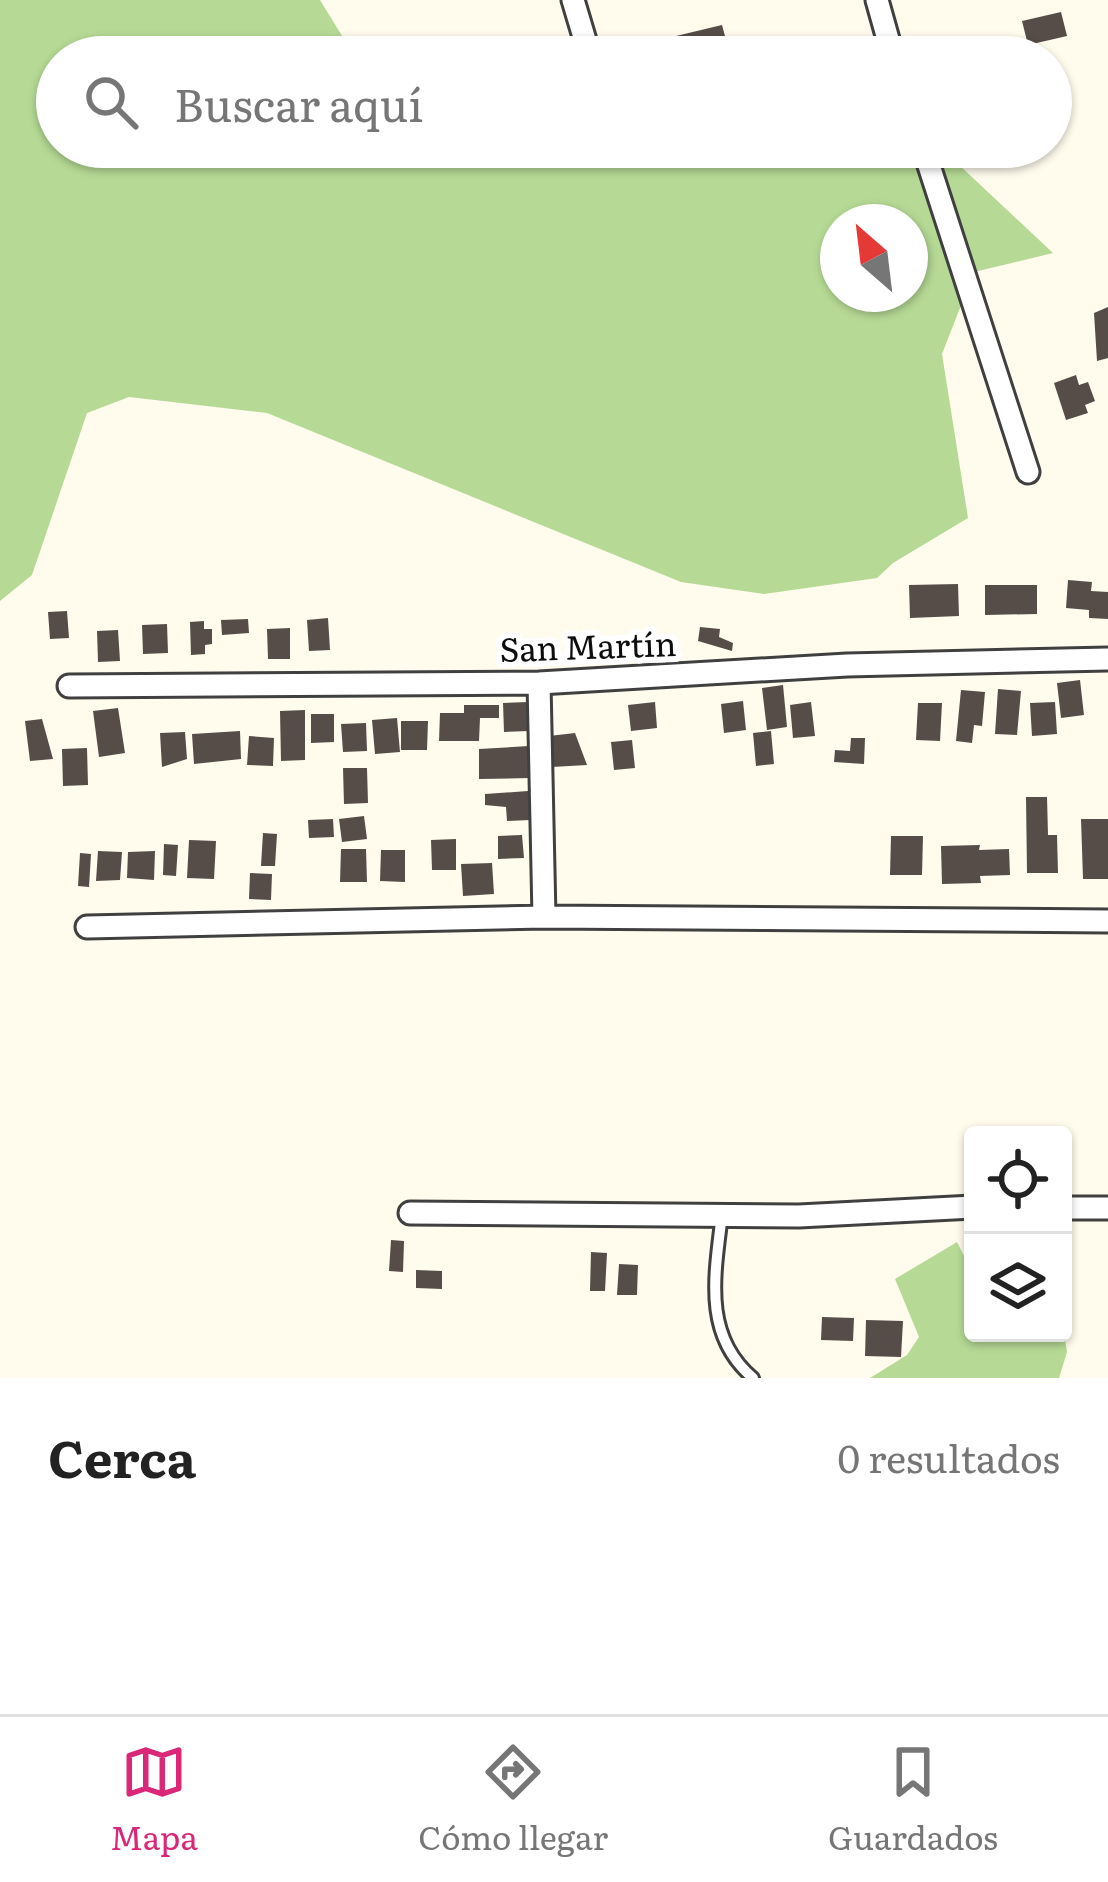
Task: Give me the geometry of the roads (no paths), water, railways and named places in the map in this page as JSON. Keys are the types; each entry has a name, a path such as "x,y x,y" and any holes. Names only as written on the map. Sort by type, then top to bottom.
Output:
{"street":[{"path":"573,0 584,36"},
{"path":"877,0 887,36"},
{"path":"929,168 1028,472"},
{"name":"San Martín","path":"69,686 539,683 847,665 1108,659"},
{"path":"539,683 544,917"},
{"path":"87,927 544,917 1108,921"},
{"path":"410,1213 722,1214 964,1207"},
{"path":"1072,1208 1108,1208"}],"lane":[{"path":"722,1214 713,1290 718,1330 736,1364 753,1378"}]}
